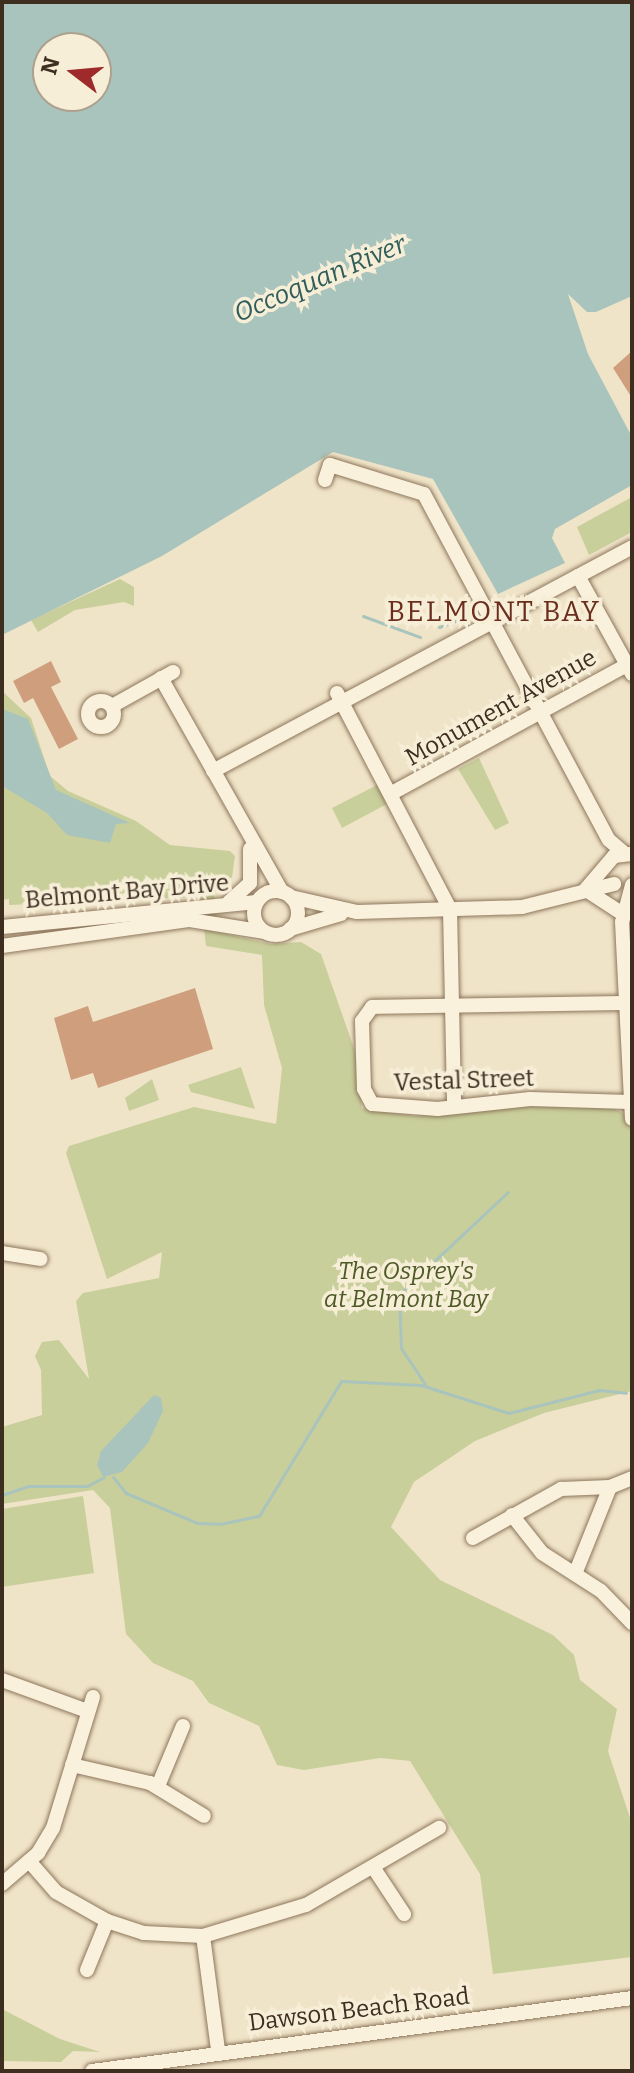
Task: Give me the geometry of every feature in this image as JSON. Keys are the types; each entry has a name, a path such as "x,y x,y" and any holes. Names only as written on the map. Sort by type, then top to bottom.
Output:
{"street":[{"path":"325,480 330,465 424,494 609,840 630,854"},
{"path":"213,771 340,697 493,622 632,547"},
{"path":"578,576 630,667"},
{"name":"Monument Avenue","path":"392,793 630,667"},
{"path":"112,706 167,675 250,844 297,913 290,929"},
{"path":"340,697 450,909 454,1103"},
{"path":"609,840 608,864 624,885 621,917 632,1118"},
{"path":"250,844 258,900"},
{"path":"220,904 240,897 250,883 250,844"},
{"name":"Belmont Bay Drive","path":"585,890 608,864 630,854"},
{"name":"Belmont Bay Drive","path":"2,946 190,920 265,932 357,912 538,905 585,890 624,885"},
{"path":"585,890 621,917"},
{"name":"Belmont Bay Drive","path":"2,927 258,900 286,894 357,912"},
{"name":"Belmont Bay Drive","path":"258,900 254,919 265,932"},
{"name":"Vestal Street","path":"628,1003 368,1007 362,1021 368,1101 400,1109 454,1103 629,1102"},
{"path":"2,1253 41,1259"},
{"path":"473,1538 561,1489 610,1487 632,1478"},
{"path":"575,1574 610,1487"},
{"path":"512,1515 532,1544 631,1620"},
{"path":"2,1680 90,1704 53,1828 29,1861 2,1884"},
{"path":"158,1786 183,1726"},
{"path":"72,1765 158,1786 204,1816"},
{"path":"29,1861 56,1892 107,1921 165,1936 203,1936 274,1918 375,1870 439,1828"},
{"path":"375,1870 404,1914"},
{"path":"87,1970 107,1921"},
{"path":"203,1936 218,2050"},
{"name":"Dawson Beach Road","path":"92,2071 115,2070 218,2050 632,1998"}],"green space":[{"path":"632,497 632,532 589,555 577,527"},
{"path":"120,579 134,587 134,606 124,602 75,610 38,632 31,620"},
{"name":"The Osprey's at Belmont Bay","path":"2,691 31,718 50,776 68,791 136,821 170,845 230,851 235,856 232,877 214,893 217,932 271,944 301,942 321,954 355,1051 362,1108 414,1116 538,1104 613,1108 632,1118 632,1391 544,1413 475,1441 414,1482 391,1527 440,1580 553,1635 574,1655 580,1680 617,1709 608,1751 632,1824 632,1957 493,1974 480,1874 410,1761 380,1758 304,1770 277,1765 259,1726 209,1703 193,1681 153,1663 126,1634 110,1508 93,1490 2,1504 2,1427 42,1415 41,1370 35,1356 42,1342 59,1340 89,1379 76,1301 83,1293 159,1278 162,1252 107,1279 66,1153 69,1146 194,1107 276,1124 282,1068 264,1005 262,955 206,946 200,897 9,905 9,899 2,900"},
{"path":"479,758 509,823 495,830 458,769"},
{"path":"377,785 387,804 342,828 332,808"},
{"path":"241,1067 255,1109 191,1092 188,1085"},
{"path":"152,1079 159,1100 129,1111 125,1098"},
{"path":"83,1496 94,1573 2,1587 2,1509"},
{"path":"2,2009 60,2039 100,2052 73,2051 61,2062 2,2061"}],"water":[{"name":"Occoquan River","path":"2,2 632,2 632,296 596,312 587,312 568,294 588,354 632,437 632,485 555,529 552,538 565,563 498,594 433,479 333,452 162,556 2,635"},
{"path":"2,709 28,719 56,790 130,823 116,824 110,843 67,835 47,813 2,786"},
{"path":"154,1395 161,1398 163,1411 148,1443 122,1472 103,1477 97,1465 101,1451"}],"building":[{"path":"632,351 632,398 613,368"},
{"path":"51,661 61,682 51,687 78,739 59,749 33,698 24,703 13,681"},
{"path":"195,988 213,1049 98,1088 93,1073 71,1080 54,1018 88,1006 93,1022"}],"waterway":[{"path":"363,616 420,637"},
{"path":"439,627 458,620"},
{"path":"425,1384 401,1348 399,1294 508,1192"},
{"path":"113,1477 126,1493 197,1523 220,1524 259,1516 341,1381 421,1385 509,1413 599,1390 626,1393"},
{"path":"2,1495 28,1486 87,1486 104,1477"}],"district":[{"name":"BELMONT BAY","path":"494,612"}]}
